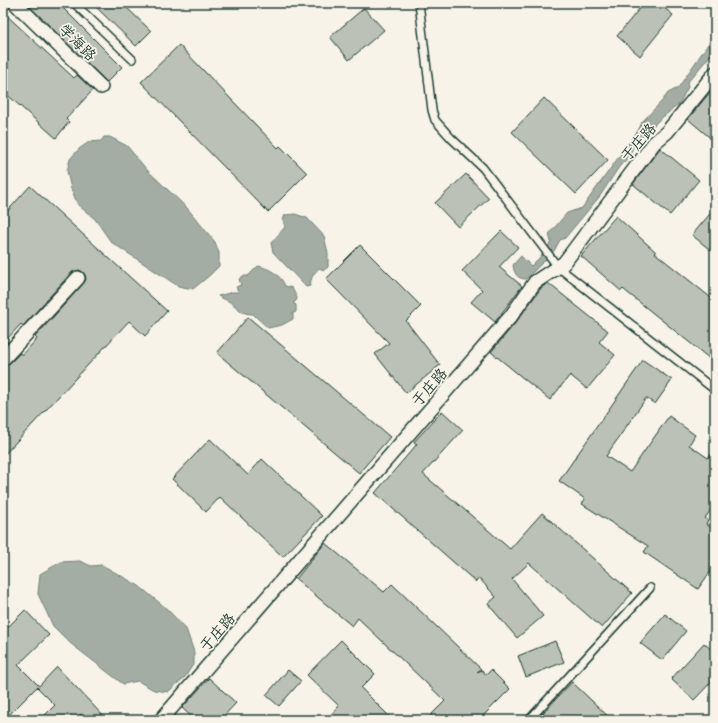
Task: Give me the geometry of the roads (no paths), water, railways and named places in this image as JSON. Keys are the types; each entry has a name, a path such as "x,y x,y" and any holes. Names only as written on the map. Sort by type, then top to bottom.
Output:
{"street":[{"name":"学海路","path":"15,3 101,87"},
{"name":"于庄路","path":"161,720 511,316 535,282 564,263 654,144 667,132 715,73"},
{"path":"3,359 78,278"}],"lane":[{"path":"74,3 132,59"},
{"path":"419,3 432,110 435,120 451,138 483,168 558,267 715,390"},
{"path":"529,720 650,588"}]}
